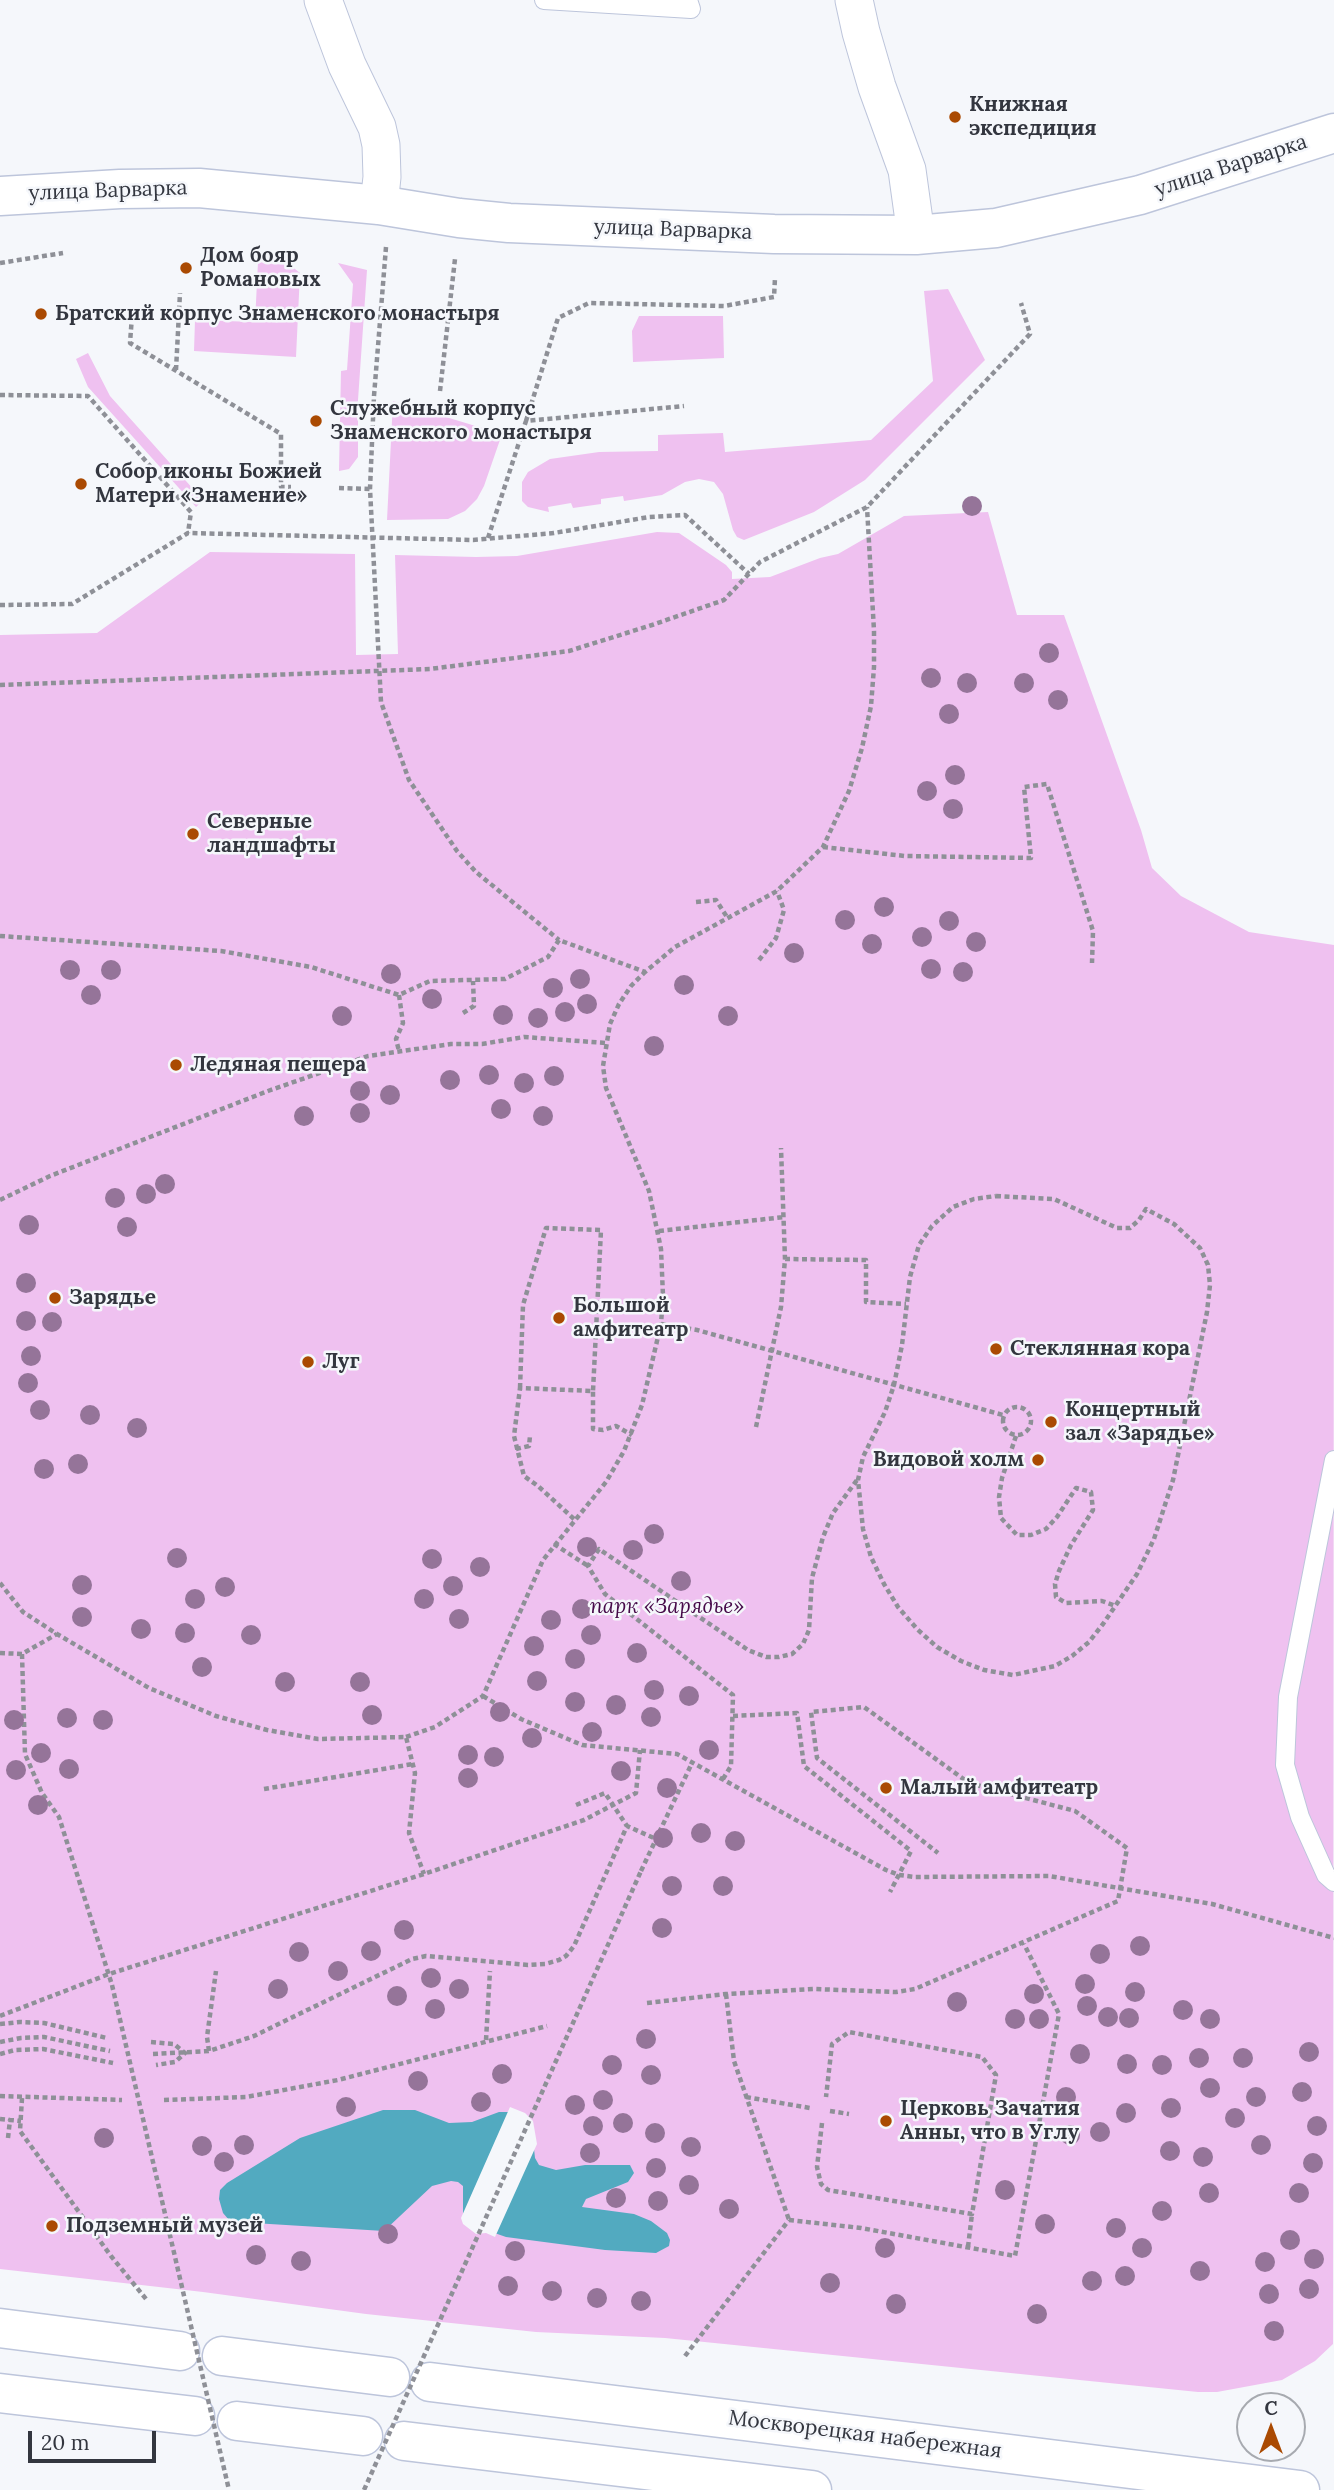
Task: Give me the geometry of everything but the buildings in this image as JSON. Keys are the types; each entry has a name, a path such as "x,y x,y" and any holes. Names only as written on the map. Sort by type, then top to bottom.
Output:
{"main road":[{"name":"улица Варварка","path":"0,195 199,188 379,205 509,223 774,234 916,235 996,228 1140,195 1334,133"},
{"path":"0,2328 180,2351"},
{"path":"222,2356 390,2377"},
{"name":"Москворецкая набережная","path":"430,2382 1300,2490"},
{"path":"0,2393 195,2416"},
{"path":"237,2421 363,2436"},
{"path":"404,2441 812,2490"}],"street":[{"path":"323,0 347,65 377,127 381,145 382,177 379,205"},
{"path":"854,0 860,32 906,170 916,235"}],"lane":[{"path":"544,0 691,9 688,0"},
{"path":"1334,1461 1287,1698 1285,1765 1300,1817 1326,1875 1334,1882"}],"path":[{"path":"386,247 374,396 370,489 378,671 385,716 408,780 466,862 559,940 645,972"},
{"path":"0,263 64,253"},
{"path":"440,391 456,256"},
{"path":"488,538 558,318 589,303 724,306 774,297 775,278"},
{"path":"176,370 180,293"},
{"path":"0,685 429,669 569,651 724,600 760,562 867,507 1030,334 1021,303"},
{"path":"132,316 130,343 281,434 281,487 291,487"},
{"path":"0,395 88,396 191,512 188,533"},
{"path":"526,421 684,406"},
{"path":"339,488 370,489"},
{"path":"0,1583 23,1612 149,1688 216,1716 267,1730 318,1739 406,1738 435,1727 483,1696 533,1580 554,1544 606,1482 632,1435 651,1375 661,1324 663,1284 659,1231 643,1170 606,1088 603,1066 606,1043 619,1004 645,972 675,947 777,891 823,847 849,792 871,706 874,631 867,507"},
{"path":"0,605 72,604 188,533 488,538 554,533 649,517 685,515 749,574"},
{"path":"823,847 905,856 1031,858 1024,787 1047,784 1093,931 1092,963"},
{"path":"759,960 776,938 784,910 777,891"},
{"path":"696,902 716,900 727,917"},
{"path":"0,936 221,951 311,967 399,995 429,981 505,979 548,957 559,940"},
{"path":"463,1013 474,1006 473,981"},
{"path":"399,995 403,1023 396,1039 399,1051"},
{"path":"0,1200 50,1177 268,1091 355,1060 399,1051 451,1044 482,1044 524,1037 606,1043"},
{"path":"756,1427 774,1351 781,1307 785,1259 781,1148"},
{"path":"996,1196 1054,1199 1117,1228 1130,1228 1146,1209 1174,1224 1200,1248 1208,1265 1210,1285 1207,1312 1173,1480 1154,1539 1138,1574 1089,1642 1055,1666 1013,1675 984,1670 937,1647 917,1629 884,1584 871,1557 863,1528 858,1480 863,1457 885,1412 894,1385 906,1304 919,1245 932,1226 953,1207 974,1199 996,1196"},
{"path":"659,1231 784,1217"},
{"path":"574,1519 524,1476 516,1449 514,1421 520,1388 523,1305 546,1228 601,1230 593,1429 603,1430 616,1426 632,1435"},
{"path":"785,1259 866,1260 866,1302 906,1304"},
{"path":"661,1324 698,1330 1003,1415"},
{"path":"520,1388 593,1391"},
{"path":"1009,1408 1026,1410 1031,1418 1030,1427 1024,1434 1016,1436 1007,1433 1003,1425 1003,1415 1009,1408"},
{"path":"516,1449 529,1446 530,1436"},
{"path":"1016,1436 1002,1478 999,1497 1001,1518 1017,1535 1031,1535 1046,1528 1057,1517 1076,1488 1091,1492 1093,1510 1071,1545 1059,1571 1055,1584 1056,1597 1066,1603 1102,1601 1116,1606"},
{"path":"588,1566 599,1549 748,1650 766,1657 792,1654 803,1644 809,1630 812,1578 823,1537 833,1513 858,1480"},
{"path":"554,1544 588,1566 605,1594 733,1695 731,1766 723,1779"},
{"path":"0,1653 22,1654 57,1634"},
{"path":"22,1654 25,1754 43,1793 60,1817 109,1974 229,2490"},
{"path":"483,1696 521,1719 582,1745 677,1754 899,1875 1034,1875 1121,1887 1212,1903 1334,1938"},
{"path":"647,2003 726,1994 814,1989 896,1992 915,1989 1118,1901 1126,1848 1075,1811 969,1783 864,1707 811,1712 817,1758 938,1853"},
{"path":"733,1716 797,1713 804,1766 911,1851 890,1892"},
{"path":"406,1738 415,1773 409,1833 424,1874"},
{"path":"0,2016 109,1974 584,1820 636,1793 640,1750"},
{"path":"364,2490 692,1763"},
{"path":"264,1789 413,1764"},
{"path":"576,1805 605,1793 627,1825 656,1839"},
{"path":"153,2054 209,2051 254,2036 412,1959 426,1956 536,1965 552,1963 566,1956 574,1947 627,1825"},
{"path":"789,2220 860,2228 1015,2256 1059,2014 1024,1944"},
{"path":"486,2040 491,1971"},
{"path":"209,2051 207,2037 216,1972"},
{"path":"726,1994 734,2061 789,2220"},
{"path":"0,2024 44,2023 107,2038"},
{"path":"164,2100 259,2095 338,2080 547,2026"},
{"path":"826,2097 832,2045 849,2032 982,2057 996,2075 968,2247"},
{"path":"0,2042 27,2038 57,2039 110,2051"},
{"path":"27,2038 27,2049"},
{"path":"151,2042 174,2044 185,2053"},
{"path":"0,2054 27,2049 55,2050 113,2063"},
{"path":"98,2061 100,2049"},
{"path":"156,2065 175,2062 185,2053"},
{"path":"0,2096 122,2100"},
{"path":"746,2097 810,2108"},
{"path":"22,2098 20,2131 111,2256 146,2299"},
{"path":"830,2111 849,2114"},
{"path":"0,2119 21,2121"},
{"path":"8,2138 10,2120"},
{"path":"822,2123 817,2167 821,2184 828,2190 972,2214"},
{"path":"685,2357 789,2220"}],"green space":[{"path":"258,262 290,265 300,273 296,357 194,351 195,320 255,322"},
{"path":"338,263 367,270 358,400 358,457 349,469 339,471 341,371 347,370 353,284"},
{"path":"948,289 985,360 865,480 814,512 744,540 737,537 733,530 723,494 714,482 699,479 685,482 662,495 624,501 623,496 601,499 601,504 573,508 571,503 548,507 549,512 528,507 522,501 522,482 528,472 550,459 599,452 658,451 658,435 723,433 725,452 871,440 933,381 924,291"},
{"path":"639,316 723,316 724,358 633,362 632,331"},
{"path":"88,353 110,396 203,500 196,507 88,387 76,359"},
{"path":"393,401 502,434 484,486 477,499 465,511 448,519 387,520"},
{"name":"парк «Зарядье»","path":"988,512 1017,615 1064,615 1152,868 1181,896 1249,932 1334,945 1333,2344 1315,2361 1282,2380 1217,2392 1198,2392 665,2338 536,2332 0,2269 0,635 97,633 210,552 355,554 356,655 398,654 395,555 517,556 657,532 679,533 726,565 732,572 732,579 770,577 838,554 904,516"}],"water":[{"path":"383,2110 415,2110 449,2123 472,2122 499,2112 514,2112 532,2130 535,2158 539,2165 556,2170 585,2165 630,2165 634,2173 628,2182 586,2199 582,2207 634,2214 651,2221 667,2233 669,2246 656,2253 605,2250 506,2237 486,2230 463,2215 463,2186 451,2181 432,2186 384,2231 237,2222 229,2220 223,2213 219,2199 220,2190 227,2183 300,2138"}],"pier":[{"path":"510,2107 525,2113 533,2121 537,2144 495,2237 486,2233 476,2234 463,2224 461,2218"}],"place":[{"name":"Книжная экспедиция","path":"955,117"},
{"name":"Дом бояр Романовых","path":"186,268"},
{"name":"Братский корпус Знаменского монастыря","path":"41,314"},
{"name":"Служебный корпус Знаменского монастыря","path":"316,421"},
{"name":"Собор иконы Божией Матери «Знамение»","path":"81,484"},
{"name":"Северные ландшафты","path":"193,834"},
{"name":"Ледяная пещера","path":"176,1065"},
{"name":"Зарядье","path":"55,1298"},
{"name":"Большой амфитеатр","path":"559,1318"},
{"name":"Стеклянная кора","path":"996,1349"},
{"name":"Луг","path":"308,1362"},
{"name":"Концертный зал «Зарядье»","path":"1051,1422"},
{"name":"Видовой холм","path":"1038,1460"},
{"name":"Малый амфитеатр","path":"886,1788"},
{"name":"Церковь Зачатия Анны, что в Углу","path":"886,2121"},
{"name":"Подземный музей","path":"52,2226"}]}
